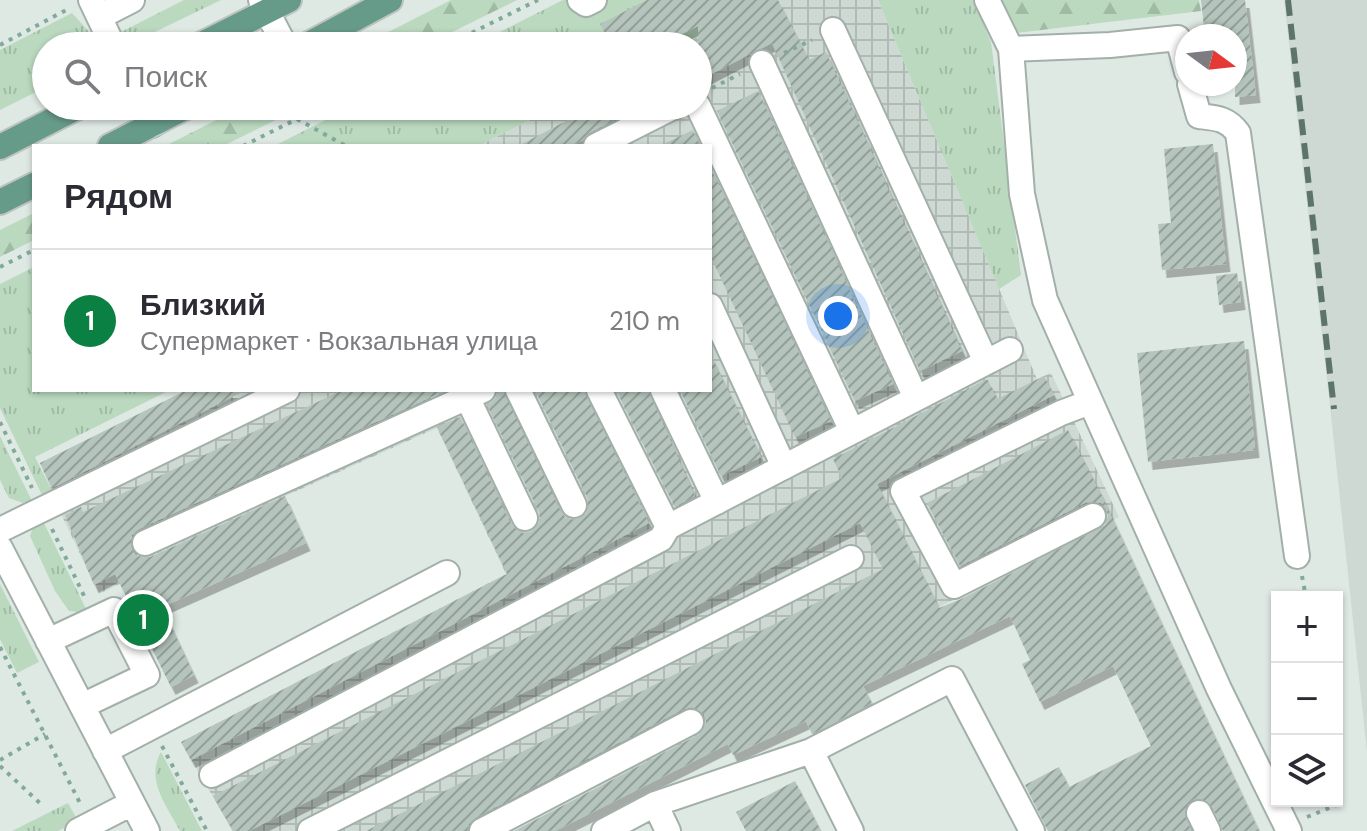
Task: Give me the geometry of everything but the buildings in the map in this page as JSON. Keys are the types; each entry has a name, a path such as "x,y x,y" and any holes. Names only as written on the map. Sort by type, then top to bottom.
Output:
{"main road":[{"path":"331,32 390,0"},
{"path":"223,32 272,4"},
{"path":"0,147 53,120"},
{"path":"112,144 141,120"},
{"path":"0,202 32,186"}],"street":[{"path":"104,32 89,7 132,0"},
{"path":"580,0 586,4 594,0"},
{"path":"987,0 1011,49 1022,194 1045,300 1219,689 1287,828"},
{"path":"272,4 281,32"},
{"path":"833,30 986,362"},
{"path":"1011,49 1110,45 1175,38"},
{"path":"762,63 916,398"},
{"path":"1193,96 1199,116 1231,123 1238,133 1297,556"},
{"path":"604,144 630,138 655,120"},
{"path":"705,120 852,431"},
{"path":"712,310 784,467"},
{"path":"212,775 661,539 668,527 1010,350"},
{"path":"0,530 283,392"},
{"path":"519,392 574,505"},
{"path":"600,392 668,527"},
{"path":"664,392 717,502"},
{"path":"145,543 475,394 525,518"},
{"path":"1090,402 1061,413 903,491 954,586 1093,516"},
{"path":"0,548 147,831"},
{"path":"310,831 851,558"},
{"path":"105,751 447,573"},
{"path":"48,641 114,610 147,675 82,706"},
{"path":"604,831 655,804 811,751 952,679 1032,831"},
{"path":"482,831 691,722"},
{"path":"811,751 851,831"},
{"path":"84,828 132,803"},
{"path":"655,804 668,831"}],"path":[{"path":"473,32 538,0"},
{"path":"0,45 89,7"},
{"path":"247,144 295,120"},
{"path":"299,120 342,144"},
{"path":"0,267 32,251"},
{"path":"0,647 45,734 84,828"},
{"path":"43,806 0,763 45,734"},
{"path":"1287,828 1332,807"}],"shaded area":[{"path":"771,0 878,0 1037,379 1051,373 1119,517 706,724 710,730 509,831 233,831 181,742 506,574 437,428 145,559 149,570 99,594 40,463 183,392 712,392 712,144 482,144 530,120 712,120 712,32 707,32"},
{"path":"1284,0 1367,0 1367,752 1330,406"}],"green space":[{"path":"184,0 221,0 155,32 121,32"},
{"path":"451,0 517,0 452,32 388,32"},
{"path":"563,0 771,0 707,32 500,32"},
{"path":"878,0 973,0 991,42 1021,275 999,289"},
{"path":"1001,0 1199,0 1201,11 1016,33"},
{"path":"72,13 89,32 35,32"},
{"path":"32,34 32,94 0,110 0,50"},
{"path":"216,120 276,120 227,144 169,144"},
{"path":"325,120 530,120 482,144 278,144"},
{"path":"32,214 32,241 0,257 0,230"},
{"path":"32,268 32,392 166,392 35,457 52,491 42,495 0,408 0,284"},
{"path":"0,436 32,501 23,503 9,498 0,480"},
{"path":"43,521 88,613 69,611 55,591 30,536 34,524"},
{"path":"0,584 39,662 17,673 0,639"},
{"path":"161,752 202,831 180,831 164,802 155,773"},
{"path":"68,803 78,821 58,831 12,831"}],"railway":[{"path":"1288,0 1334,409"}],"place":[{"name":"Близкий","path":"143,620"}]}
